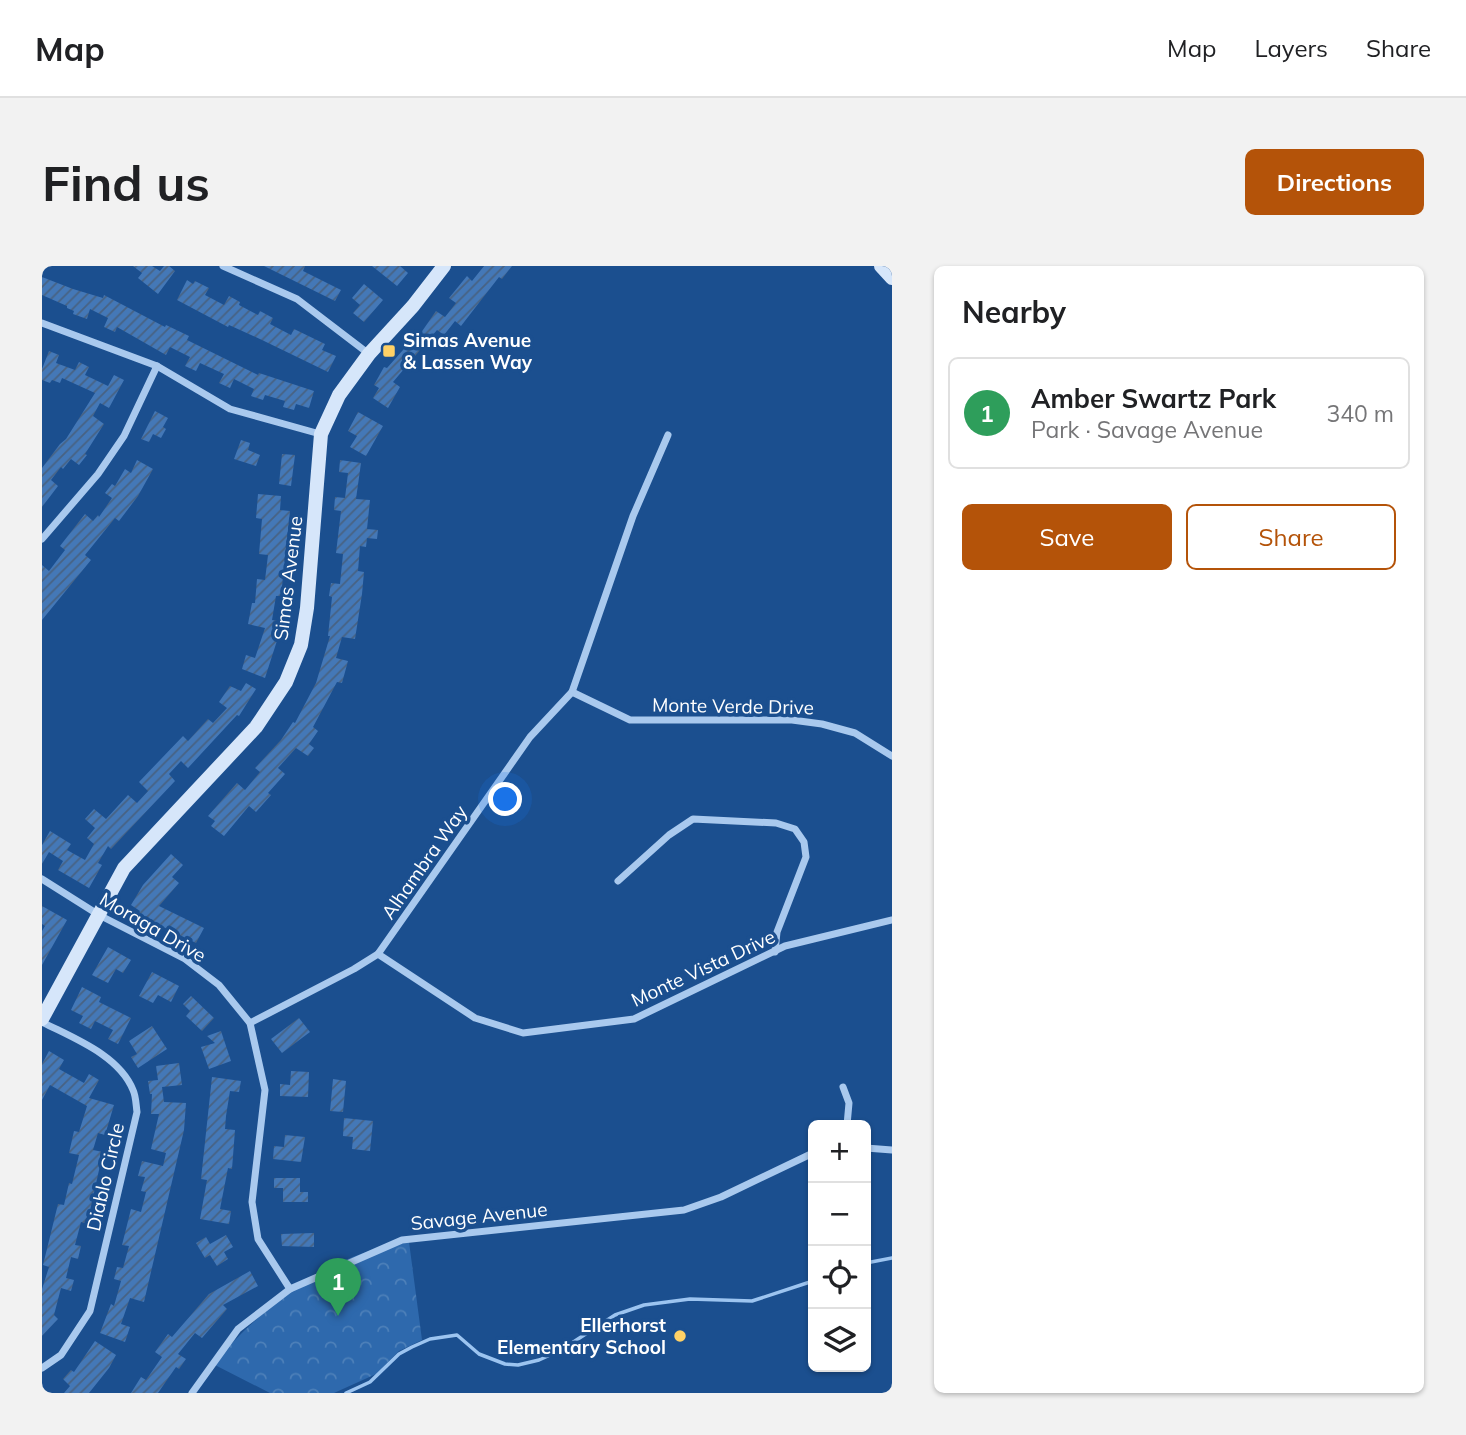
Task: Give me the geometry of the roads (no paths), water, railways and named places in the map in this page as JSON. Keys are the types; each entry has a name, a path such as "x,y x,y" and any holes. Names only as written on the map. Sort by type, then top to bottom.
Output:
{"street":[{"path":"223,266 297,299 369,354"},
{"name":"Simas Avenue","path":"42,1020 124,867 256,727 286,682 302,645 321,434 339,395 369,354 413,306 444,266"},
{"path":"881,266 892,278"},
{"path":"42,323 157,366 230,409 321,434"},
{"path":"42,539 98,474 124,436 157,366"},
{"name":"Alhambra Way","path":"250,1023 378,954 530,737 572,692 633,516 668,435"},
{"name":"Monte Verde Drive","path":"572,692 630,720 792,720 821,724 855,733 892,756"},
{"path":"618,881 669,835 692,819 776,823 795,830 804,842 806,857 776,932 775,951"},
{"name":"Moraga Drive","path":"42,879 99,915 185,959 219,985 250,1023 265,1090 252,1202 258,1238 290,1289"},
{"name":"Monte Vista Drive","path":"378,954 475,1018 523,1033 634,1019 785,946 892,920"},
{"name":"Diablo Circle","path":"42,1020 87,1045 120,1069 134,1091 137,1112 90,1311 61,1355 42,1368"},
{"path":"843,1087 849,1103 847,1120"},
{"path":"871,1148 892,1150"},
{"name":"Savage Avenue","path":"192,1393 238,1329 290,1289 402,1240 684,1210 721,1197 808,1155"}],"waterway":[{"path":"871,1262 892,1258"},
{"path":"346,1393 370,1382 399,1354 430,1339 457,1335 479,1354 505,1364 518,1365 539,1360 561,1350 615,1315 644,1305 690,1299 752,1301 808,1283"}],"place":[{"name":"Simas Avenue & Lassen Way","path":"389,351"},
{"name":"Amber Swartz Park","path":"338,1316"},
{"name":"Ellerhorst Elementary School","path":"680,1336"}]}
